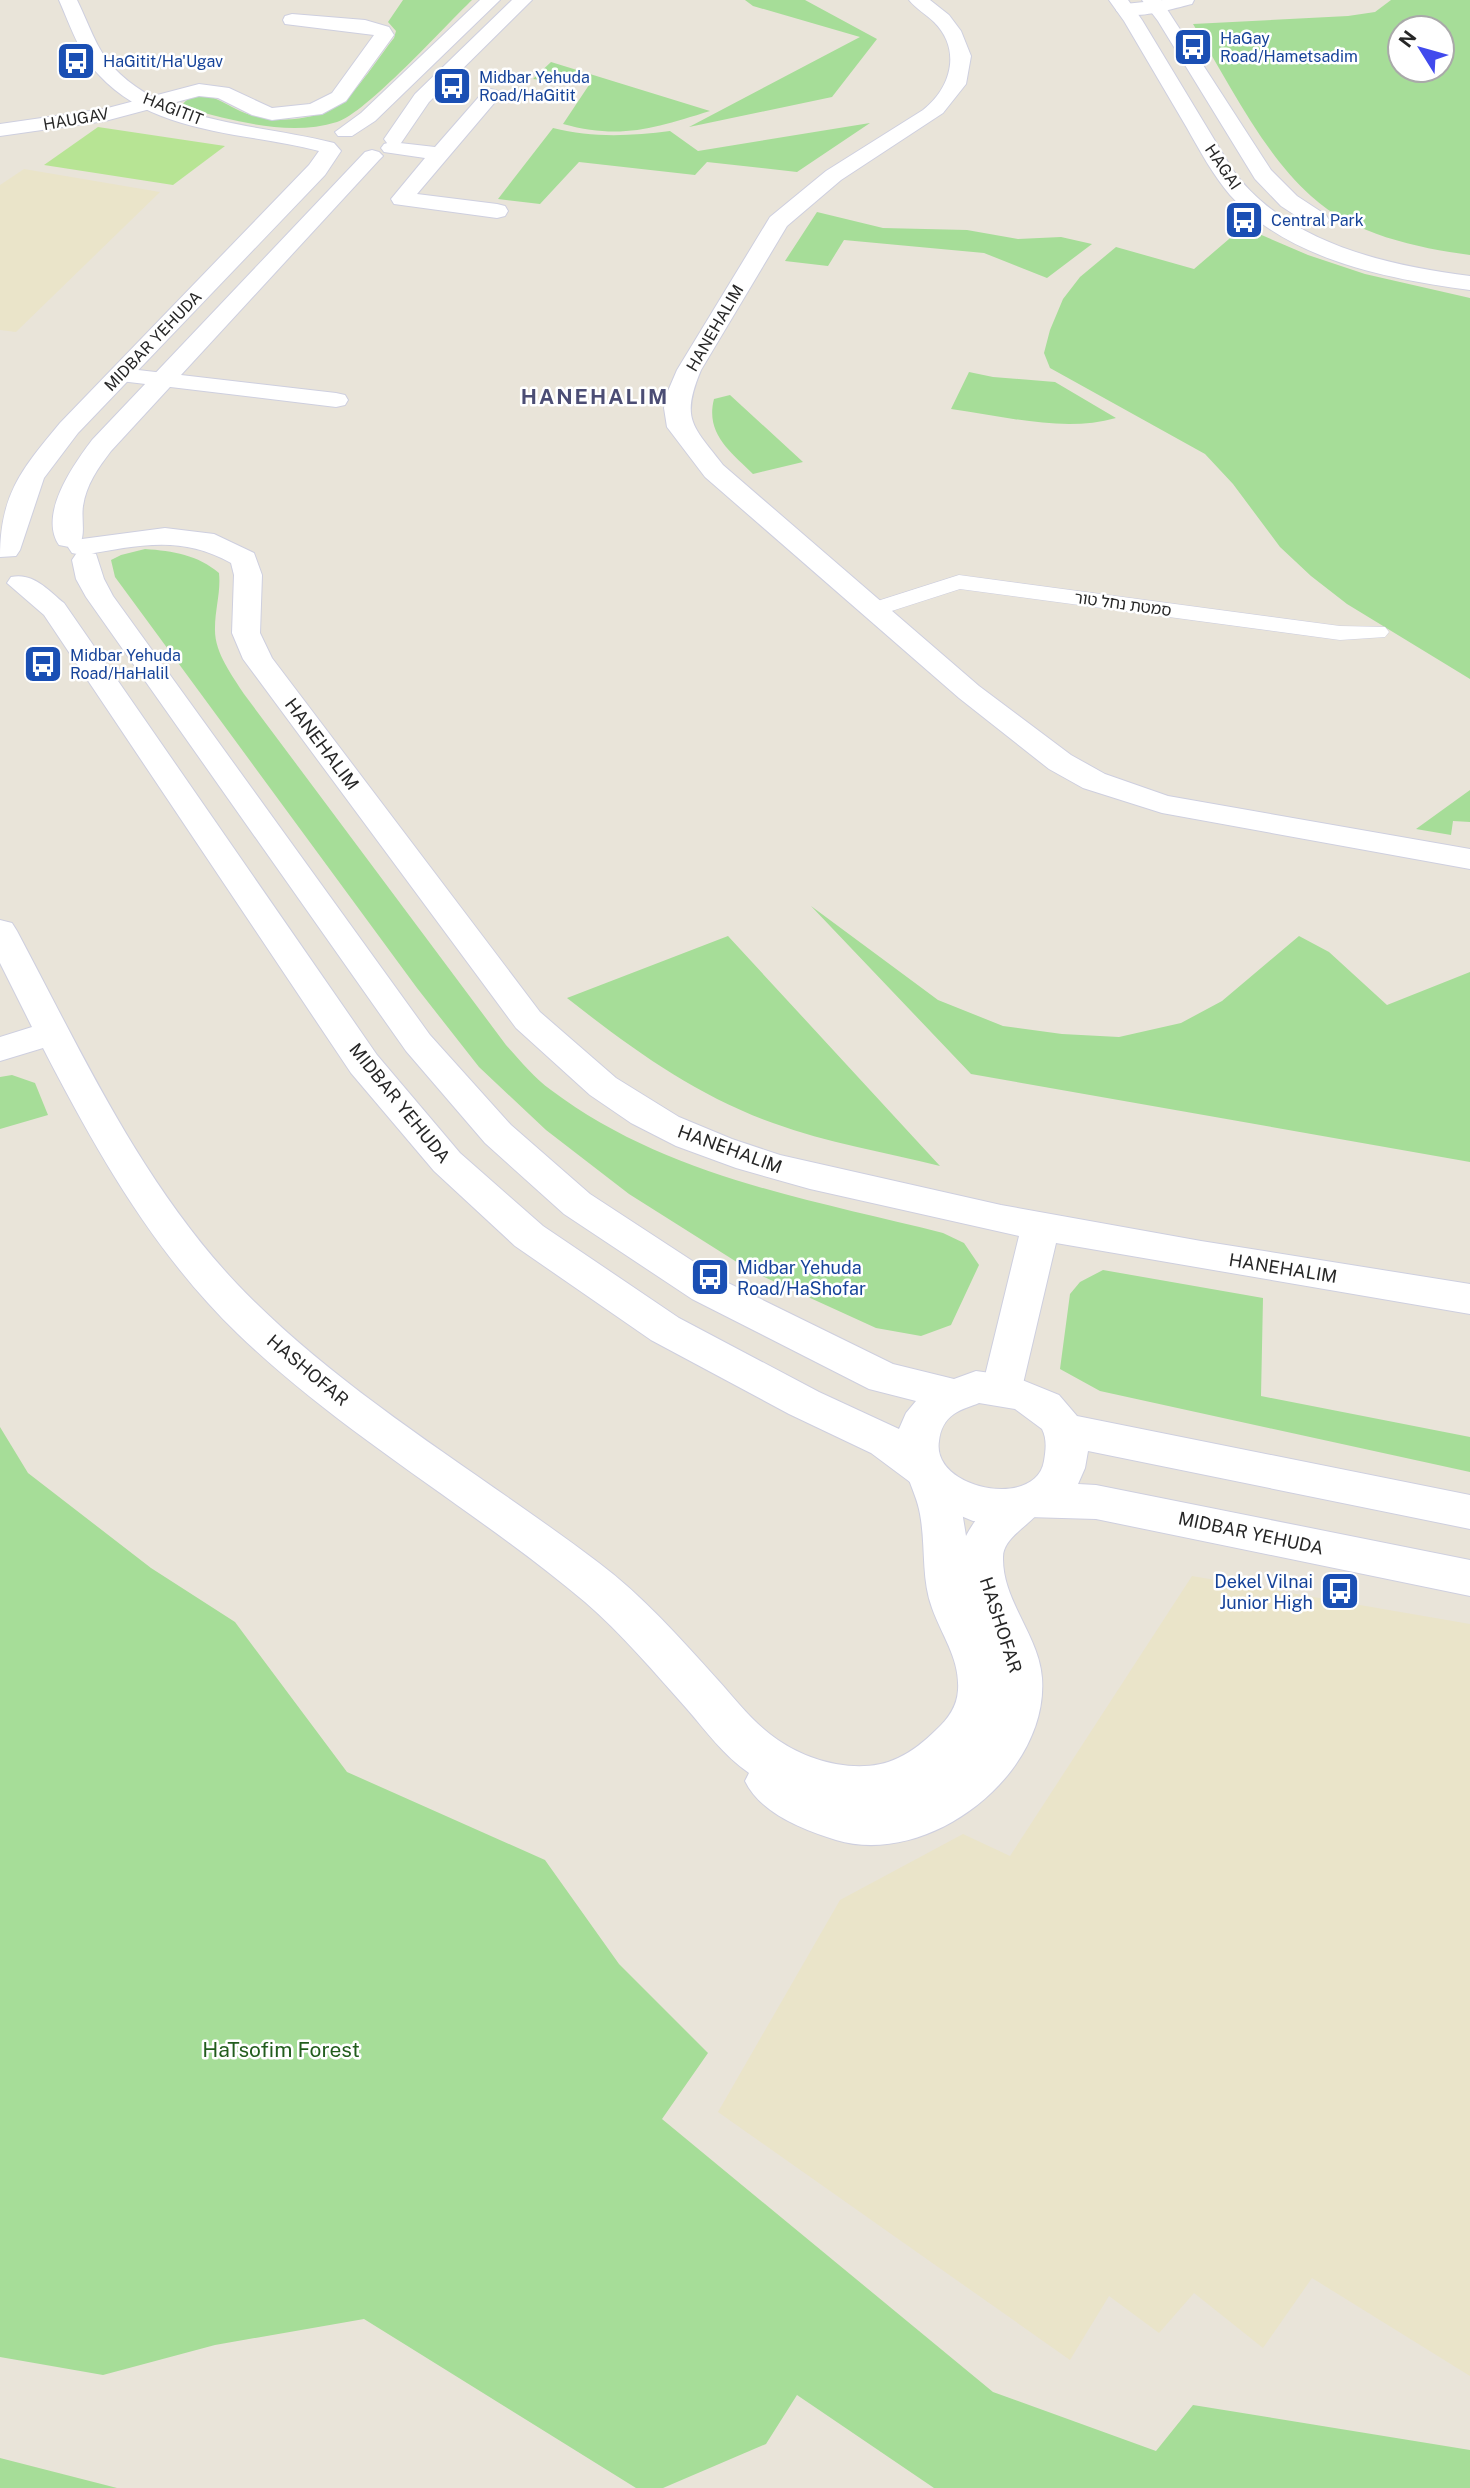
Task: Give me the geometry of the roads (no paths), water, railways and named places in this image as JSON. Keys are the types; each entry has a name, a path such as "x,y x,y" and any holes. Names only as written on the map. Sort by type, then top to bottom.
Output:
{"street":[{"name":"HAGITIT","path":"68,0 105,70 118,83 150,102 206,122 285,136 335,141 349,157 386,148 442,154"},
{"name":"MIDBAR YEHUDA","path":"491,0 368,117 335,141 317,170 69,428 33,473 18,506 7,566 54,609 364,1063 447,1162 529,1236 664,1329 804,1403 886,1441 926,1473"},
{"name":"MIDBAR YEHUDA","path":"523,0 422,98 386,148 112,433 80,475 68,503 79,549 100,597 418,1043 498,1134 577,1204 706,1289 883,1378 951,1394"},
{"name":"HANEHALIM","path":"918,0 940,15 958,45 963,58 961,72 954,88 945,101 924,117 817,187 778,222 690,370 680,391 677,408 680,427 714,471 873,610 1015,729 1060,762 1094,781 1162,804 1430,854 1470,859"},
{"path":"1121,5 1185,0"},
{"name":"HAGAI","path":"1154,3 1263,174 1289,201 1344,233 1395,251 1470,266"},
{"name":"HAGAI","path":"1121,5 1226,176 1254,206 1286,228 1349,256 1405,272 1470,283"},
{"name":"HAUGAV","path":"0,130 83,119 199,90 222,92 259,111 272,114 315,110 339,97 384,35 383,31 365,26 292,20"},
{"path":"491,95 402,200 497,211"},
{"path":"121,375 336,400"},
{"name":"HANEHALIM","path":"79,549 165,535 193,536 222,544 244,559 248,575 246,633 258,659 528,1020 567,1059 621,1101 688,1137 790,1171 1040,1228 1470,1299"},
{"path":"39,538 79,549 68,576 37,584 7,566 39,538"},
{"name":"סמטת נחל טור","path":"873,610 959,582 1340,633 1377,632"},
{"name":"HASHOFAR","path":"0,931 113,1143 172,1236 223,1295 335,1394 590,1581 669,1658 745,1742 766,1758 827,1784 862,1787 894,1782 916,1775 941,1759 974,1717 980,1700 978,1659 956,1613 949,1590 942,1513 926,1473"},
{"path":"0,1049 54,1032"},
{"path":"1002,1388 1040,1228"},
{"path":"976,1387 1002,1388 1031,1397 1051,1411 1064,1430 1070,1451 1062,1478 1046,1495 1027,1503 996,1508 960,1501 938,1487 926,1473 916,1441 921,1421 935,1404 951,1394 976,1387"},
{"path":"1064,1430 1470,1512"},
{"name":"MIDBAR YEHUDA","path":"1027,1503 1096,1502 1470,1578"},
{"name":"HASHOFAR","path":"722,1717 769,1782 827,1816 865,1823 906,1818 937,1807 970,1784 995,1755 1009,1732 1018,1708 1019,1679 1014,1653 991,1604 985,1586 981,1556 986,1537 1027,1503"}],"place":[{"name":"HaGay Road/Hametsadim","path":"1193,47"},
{"name":"HaGitit/Ha'Ugav","path":"76,61"},
{"name":"Midbar Yehuda Road/HaGitit","path":"452,86"},
{"name":"Central Park","path":"1244,220"},
{"name":"Midbar Yehuda Road/HaHalil","path":"43,664"},
{"name":"Midbar Yehuda Road/HaShofar","path":"710,1277"},
{"name":"Dekel Vilnai Junior High","path":"1340,1591"}],"district":[{"name":"HANEHALIM","path":"595,396"}],"park label":[{"name":"HaTsofim Forest","path":"281,2049"}]}
